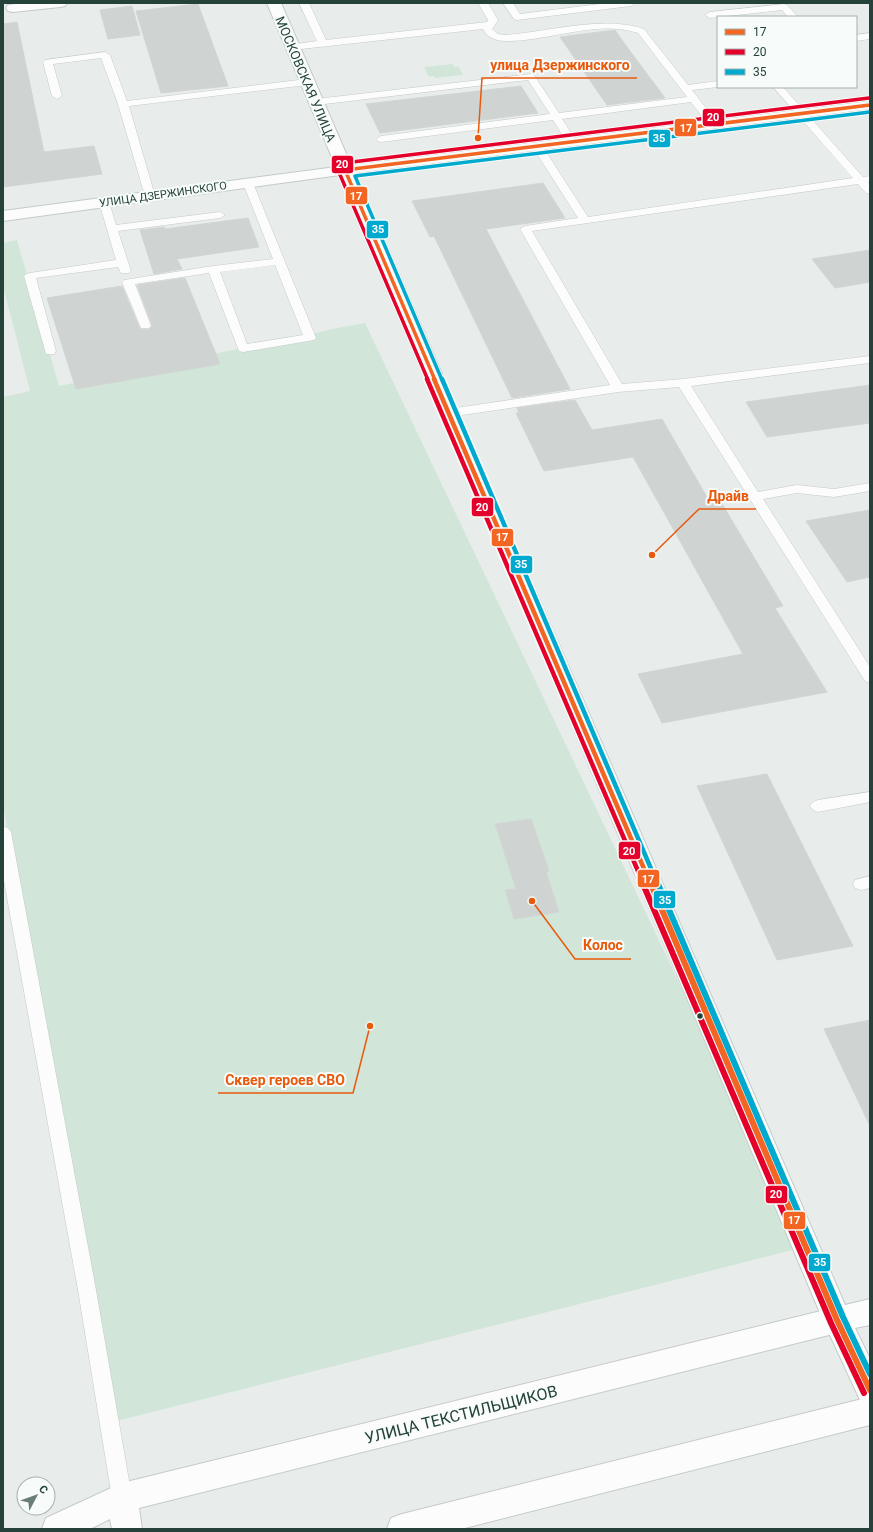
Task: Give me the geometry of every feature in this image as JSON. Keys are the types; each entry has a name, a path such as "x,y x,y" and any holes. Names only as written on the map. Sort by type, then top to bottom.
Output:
{"street":[{"path":"13,8 60,3"},
{"name":"МОСКОВСКАЯ УЛИЦА","path":"274,3 837,1320 870,1390"},
{"name":"УЛИЦА ДЗЕРЖИНСКОГО","path":"3,216 345,170 870,105"},
{"name":"УЛИЦА ТЕКСТИЛЬЩИКОВ","path":"57,1529 122,1498 870,1312"},
{"path":"402,1529 870,1411"},
{"path":"122,1498 127,1529"}],"lane":[{"path":"304,3 323,43"},
{"path":"483,3 493,20 487,29 492,35 505,38 617,26 638,29 713,124"},
{"path":"508,3 517,17 631,3"},
{"path":"710,15 784,7 792,16"},
{"path":"292,47 489,25"},
{"path":"857,38 870,36"},
{"path":"57,96 48,62 105,55 123,104 150,196"},
{"path":"316,102 531,77 572,142"},
{"path":"123,104 307,82"},
{"path":"686,88 717,84"},
{"path":"779,88 801,114 866,179 870,191"},
{"path":"381,139 694,99"},
{"path":"537,146 585,220"},
{"path":"618,388 525,229 866,179"},
{"path":"213,269 243,348 310,338 248,183"},
{"path":"104,202 128,282 145,326"},
{"path":"112,229 220,215"},
{"path":"128,282 213,269 280,261"},
{"path":"50,350 30,276 122,263"},
{"path":"449,413 618,388 683,383 869,359"},
{"path":"683,383 870,678"},
{"path":"755,496 797,489 834,494 870,488"},
{"path":"818,806 870,797"},
{"path":"3,832 87,1290 122,1498"}],"green space":[{"path":"453,64 454,67 458,66 463,75 435,78 434,76 429,77 424,67"},
{"path":"17,240 59,386 365,323 805,1247 109,1423 3,804 3,397 30,391 3,286 3,243"}],"building":[{"path":"198,4 228,86 161,93 136,11"},
{"path":"132,6 140,35 108,39 100,10"},
{"path":"17,22 44,152 94,146 102,174 3,187 3,24"},
{"path":"615,30 665,98 607,105 560,37"},
{"path":"521,86 538,113 380,133 366,104"},
{"path":"543,183 565,218 486,229 570,389 512,398 434,236 430,237 412,201"},
{"path":"248,218 259,247 177,259 182,269 154,274 140,230 164,227 165,229"},
{"path":"870,250 870,282 835,288 812,259"},
{"path":"185,278 220,364 76,389 47,298 122,286 140,329 149,330 152,325 137,285"},
{"path":"870,385 870,423 767,437 746,402"},
{"path":"575,400 592,430 662,419 708,499 718,497 783,606 775,608 827,692 662,723 638,674 743,654 633,457 544,471 516,413 519,413 517,408"},
{"path":"870,510 870,577 847,582 806,521"},
{"path":"767,774 853,946 777,960 697,786"},
{"path":"531,819 549,871 546,872 559,912 514,919 505,890 516,889 495,824"},
{"path":"870,1020 870,1126 824,1029"}],"transit line":[{"name":"20","path":"864,1393 831,1323 338,170 344,163 869,98"},
{"name":"17","path":"870,105 345,170 837,1320 870,1390"},
{"name":"35","path":"870,112 355,176 843,1317 870,1374"}],"place":[{"name":"улица Дзержинского","path":"478,138"},
{"name":"Драйв","path":"652,555"},
{"name":"Колос","path":"532,901"},
{"name":"Сквер героев СВО","path":"370,1026"}]}
